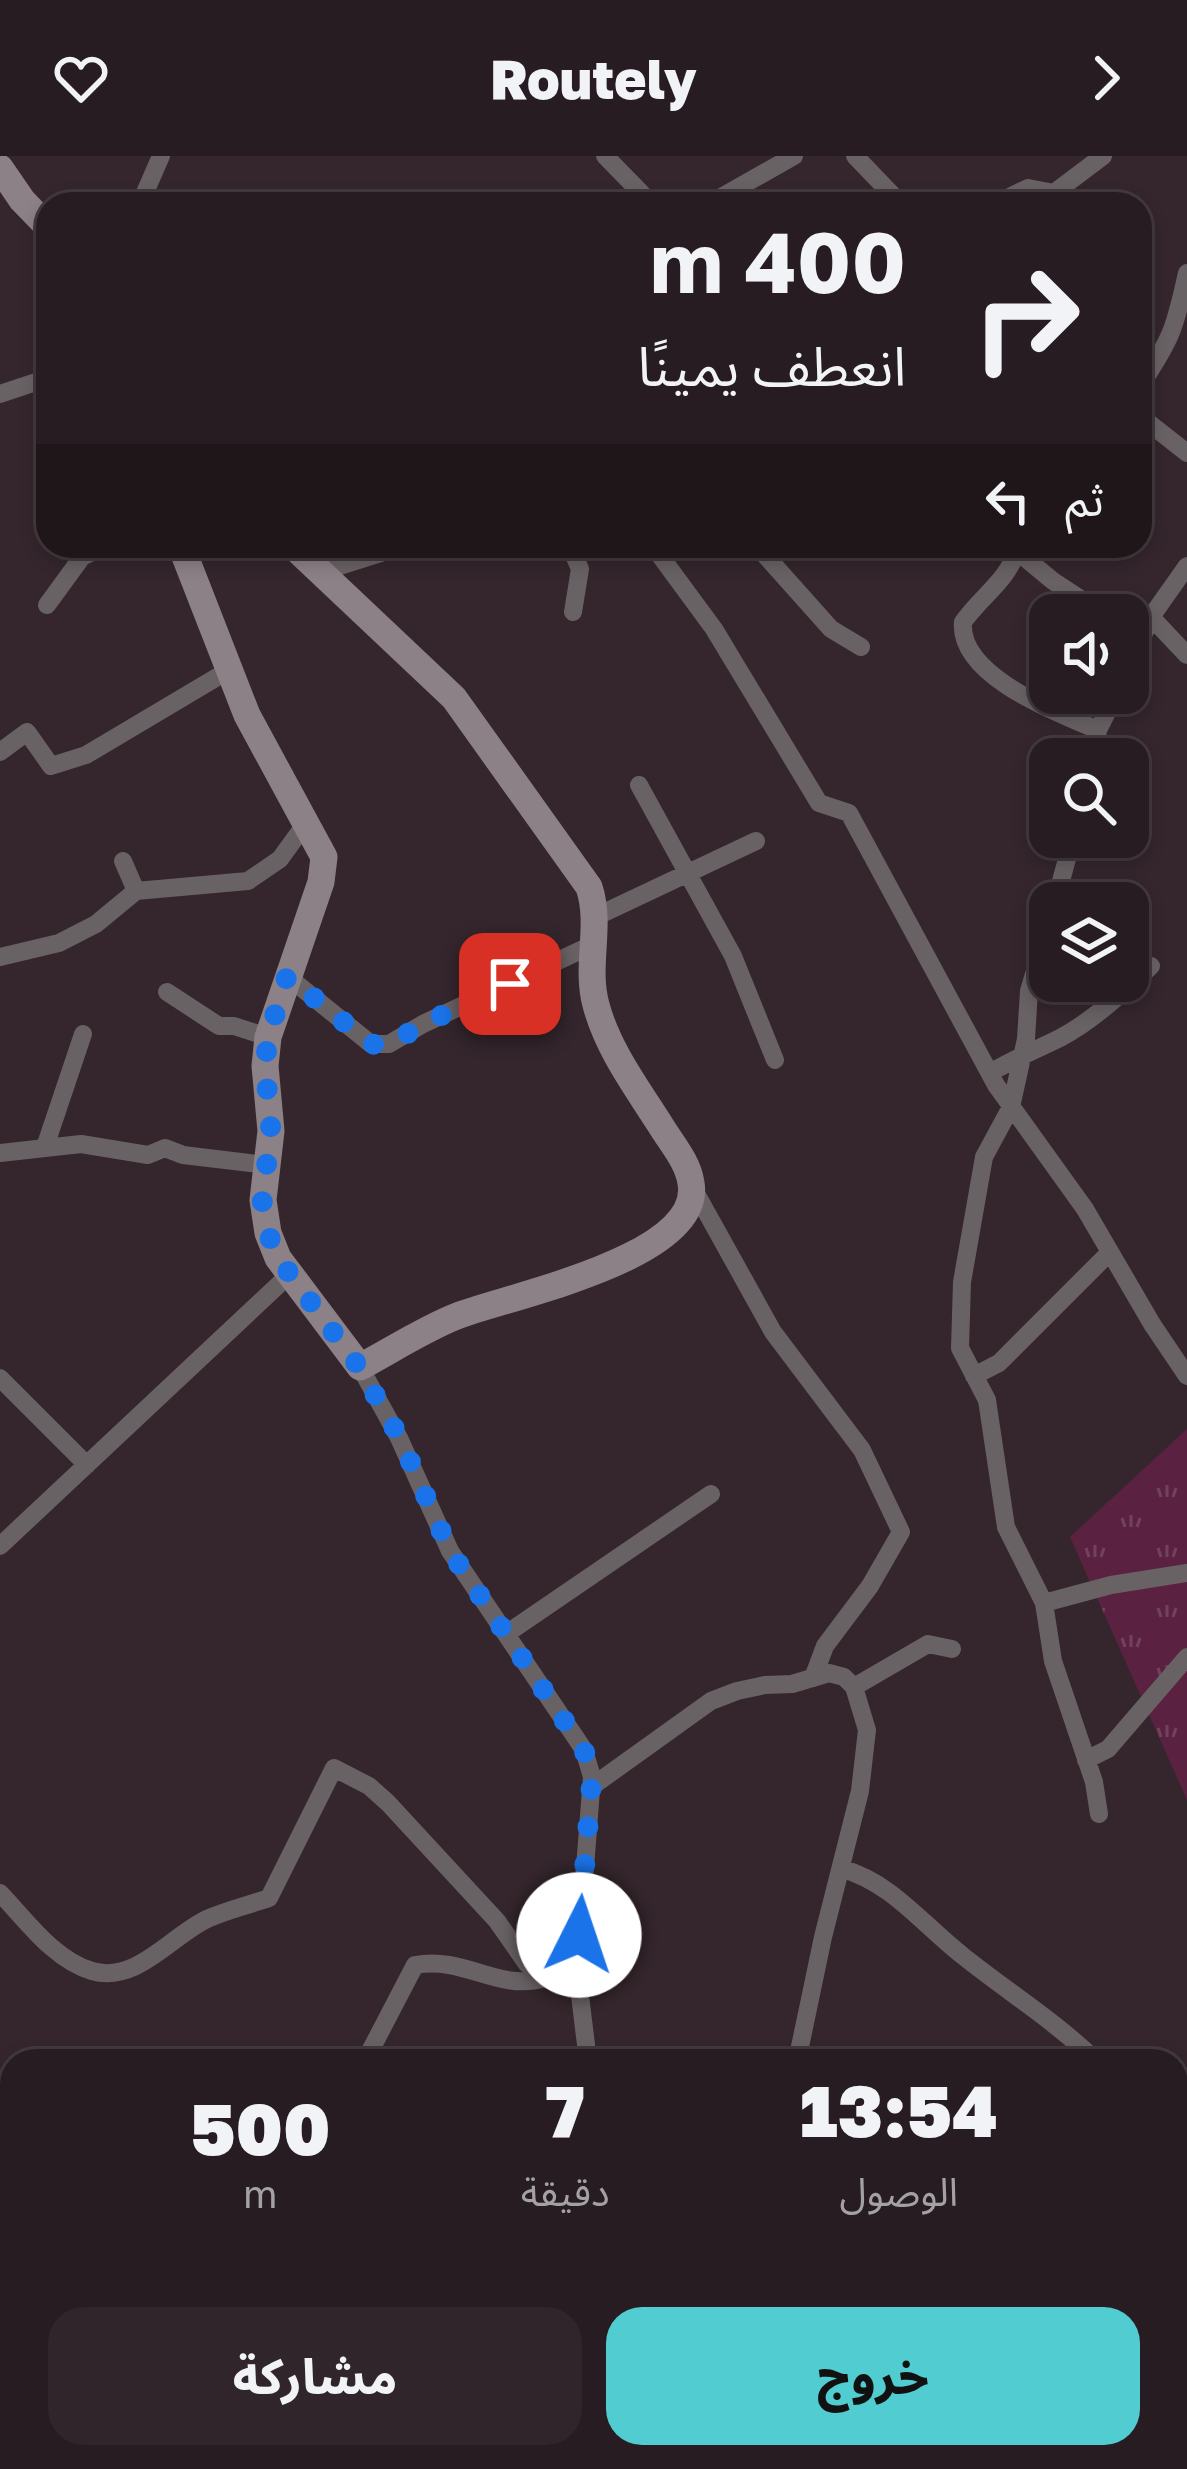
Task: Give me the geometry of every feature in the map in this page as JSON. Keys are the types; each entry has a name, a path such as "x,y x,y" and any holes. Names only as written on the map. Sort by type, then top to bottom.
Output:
{"street":[{"path":"145,192 161,156"},
{"path":"605,156 640,192"},
{"path":"730,192 794,156"},
{"path":"855,156 890,192"},
{"path":"1057,192 1103,156"},
{"path":"0,168 36,215"},
{"path":"1152,368 1179,318 1187,273"},
{"path":"0,394 36,382"},
{"path":"1152,425 1187,453"},
{"path":"47,604 81,558"},
{"path":"186,558 247,715 325,857 321,882 268,1037 265,1066 271,1131 262,1200 268,1233 290,1274 359,1367 400,1438 450,1551 584,1750 591,1786 577,1971 587,2049"},
{"path":"306,558 454,698 589,887 595,930 590,970 596,1006 618,1058 687,1166 693,1188 772,1333 862,1450 901,1532 870,1586 825,1646 812,1678"},
{"path":"321,572 365,558"},
{"path":"573,611 580,569 575,558"},
{"path":"662,558 714,629 819,802 849,813 990,1073 1085,1209 1187,1376"},
{"path":"768,558 831,628 861,647"},
{"path":"1014,558 997,589 963,622 963,635 997,680 1098,730"},
{"path":"1029,558 1073,594"},
{"path":"1187,566 1150,617 1187,655"},
{"path":"0,752 26,732 51,766 86,755 229,670"},
{"path":"1097,738 1106,714"},
{"path":"639,784 733,956 775,1060"},
{"path":"0,957 58,944 96,924 136,891 248,881 280,859 306,823"},
{"path":"287,976 371,1044 389,1045 689,872 756,841"},
{"path":"123,861 136,891"},
{"path":"990,1073 1079,1025 1113,1002 1151,965"},
{"path":"1029,991 1011,1107 984,1157 962,1282 960,1348 987,1400 1006,1527 1044,1603 1053,1661 1099,1814"},
{"path":"167,992 219,1026 268,1037"},
{"path":"45,1147 83,1034"},
{"path":"0,1153 81,1144 148,1156 165,1148 183,1155 267,1165"},
{"path":"359,1367 453,1317 587,1276 663,1238 684,1215 693,1188"},
{"path":"974,1376 999,1363 1110,1252"},
{"path":"0,1546 290,1274"},
{"path":"0,1378 86,1465"},
{"path":"506,1634 711,1494"},
{"path":"1044,1603 1111,1585 1187,1573"},
{"path":"854,1687 928,1644 952,1649"},
{"path":"1086,1760 1108,1749 1187,1657"},
{"path":"591,1786 711,1701 829,1673 844,1677 854,1687 867,1730 860,1791 799,2049"},
{"path":"0,1893 41,1938 70,1958 93,1972 126,1970 208,1919 269,1898 334,1768 369,1786 388,1803 544,1978"},
{"path":"843,1869 872,1877 963,1957 1046,2016 1083,2049"},
{"path":"371,2049 415,1965 451,1963 519,1985 577,1971"}],"green space":[{"path":"1187,1429 1187,1800 1070,1537"}],"route":[{"path":"510,984 389,1045 371,1044 287,976 268,1037 265,1066 271,1131 262,1200 278,1258 359,1367 400,1438 450,1551 584,1750 592,1777 579,1935"}]}
